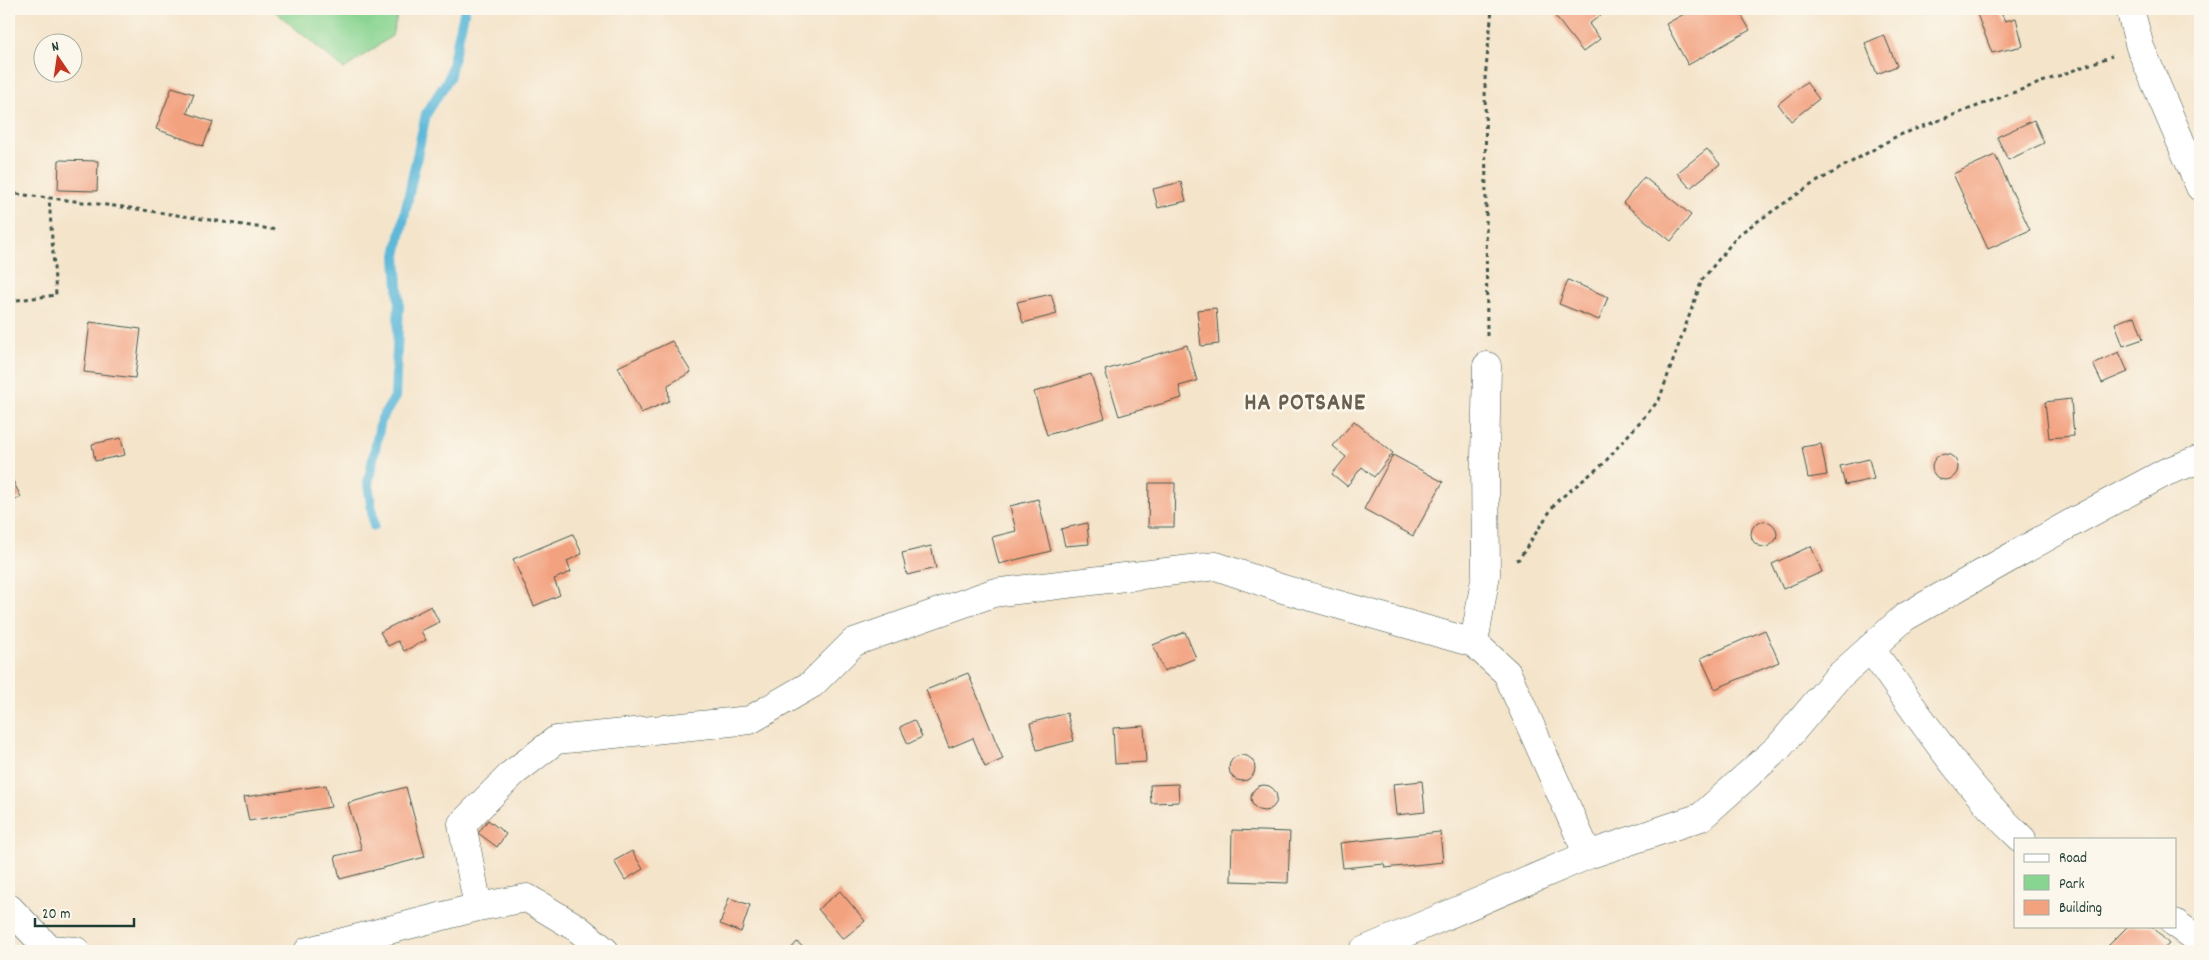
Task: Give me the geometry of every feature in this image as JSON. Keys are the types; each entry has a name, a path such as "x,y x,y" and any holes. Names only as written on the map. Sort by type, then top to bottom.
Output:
{"street":[{"path":"2130,9 2140,47 2200,187"},
{"path":"1474,643 1486,574 1485,460 1487,366"},
{"path":"1363,951 1588,855 1701,817 1779,747 1837,678 1905,617 2141,485 2166,472 2200,459"},
{"path":"478,907 462,824 513,773 556,740 750,720 812,684 854,642 993,593 1216,566 1283,589 1474,643 1507,672 1588,855"},
{"path":"1870,648 1933,735 1998,817 2021,838"},
{"path":"308,951 478,907 527,898 577,928 605,951"},
{"path":"9,908 49,949 76,951"},
{"path":"2176,924 2200,941"}],"path":[{"path":"1487,366 1485,79 1492,9"},
{"path":"1486,574 1519,559 1556,502 1603,464 1659,400 1702,280 1739,234 1811,184 1897,136 2076,67 2140,47"},
{"path":"9,193 277,230"},
{"path":"9,301 56,295 49,198"}],"green space":[{"path":"272,9 399,9 392,36 344,69"}],"building":[{"path":"1564,9 1609,9 1589,24 1600,39 1583,52 1555,16"},
{"path":"1693,9 1738,9 1750,30 1688,65 1666,24"},
{"path":"1975,9 1999,9 2005,21 2016,18 2023,46 1992,53"},
{"path":"1884,35 1897,66 1877,74 1865,43"},
{"path":"1806,82 1819,99 1791,121 1778,104"},
{"path":"172,87 194,94 187,113 213,122 203,146 156,129"},
{"path":"2034,120 2044,143 2008,160 1997,137"},
{"path":"1707,149 1720,164 1690,188 1677,173"},
{"path":"1995,155 2030,230 1988,249 1953,174"},
{"path":"59,160 98,161 97,191 58,190"},
{"path":"1644,177 1691,215 1671,241 1623,203"},
{"path":"1181,182 1186,201 1158,208 1153,189"},
{"path":"1568,280 1608,297 1599,320 1559,304"},
{"path":"1051,294 1057,314 1023,323 1017,302"},
{"path":"1216,308 1219,344 1201,346 1197,310"},
{"path":"2135,316 2143,339 2123,346 2115,323"},
{"path":"90,322 141,329 135,378 84,372"},
{"path":"672,341 691,372 668,385 669,401 641,413 618,367"},
{"path":"1187,345 1197,381 1179,386 1182,398 1119,416 1105,370"},
{"path":"2119,352 2128,372 2102,383 2093,364"},
{"path":"1091,374 1105,418 1047,435 1034,392"},
{"path":"2071,399 2074,436 2049,438 2045,402"},
{"path":"1354,421 1393,453 1374,477 1362,467 1347,486 1332,474 1346,457 1333,446"},
{"path":"121,438 125,455 95,461 92,444"},
{"path":"1821,444 1827,475 1808,478 1802,447"},
{"path":"1945,454 1954,458 1958,467 1954,476 1945,480 1936,476 1932,467 1936,458"},
{"path":"1393,455 1443,482 1413,536 1364,509"},
{"path":"1869,459 1874,479 1845,485 1840,466"},
{"path":"9,473 21,497 9,503"},
{"path":"1149,483 1175,483 1174,527 1148,527"},
{"path":"1038,499 1051,551 999,564 992,537 1016,531 1010,506"},
{"path":"1764,521 1773,525 1777,534 1773,543 1764,547 1755,543 1751,534 1755,525"},
{"path":"1087,523 1089,544 1065,546 1061,529"},
{"path":"573,534 582,554 567,561 571,572 554,579 560,595 534,606 513,559"},
{"path":"931,546 936,568 907,575 902,553"},
{"path":"1811,546 1822,572 1783,589 1772,564"},
{"path":"431,606 439,622 421,631 426,640 404,651 398,641 388,646 380,632"},
{"path":"1765,630 1779,662 1715,689 1701,658"},
{"path":"1185,632 1196,658 1164,671 1153,645"},
{"path":"968,673 1003,759 985,767 973,738 949,748 926,690"},
{"path":"1067,713 1074,741 1037,750 1030,723"},
{"path":"914,720 922,737 908,744 900,727"},
{"path":"1144,726 1146,762 1115,764 1113,728"},
{"path":"1242,755 1251,759 1255,768 1251,777 1242,781 1233,777 1229,768 1233,759"},
{"path":"1422,781 1425,812 1396,815 1393,784"},
{"path":"1178,784 1179,802 1151,803 1150,785"},
{"path":"326,785 331,807 249,821 244,797"},
{"path":"1264,785 1273,789 1277,798 1273,807 1264,811 1255,807 1251,798 1255,789"},
{"path":"406,787 425,857 340,879 335,856 362,850 348,803"},
{"path":"488,820 506,834 497,847 478,833"},
{"path":"1232,830 1290,832 1288,883 1231,881"},
{"path":"1440,832 1443,862 1385,868 1384,864 1343,868 1340,843"},
{"path":"632,851 643,869 625,880 614,861"},
{"path":"840,891 865,921 843,939 818,909"},
{"path":"729,898 750,905 741,932 720,924"},
{"path":"2126,928 2154,928 2169,944 2161,951 2103,951"},
{"path":"797,942 808,951 789,951"}],"waterway":[{"path":"374,526 368,483 381,420 395,397 399,303 396,255 426,114 449,78 465,9"}],"district":[{"name":"HA POTSANE","path":"1305,404"}]}
